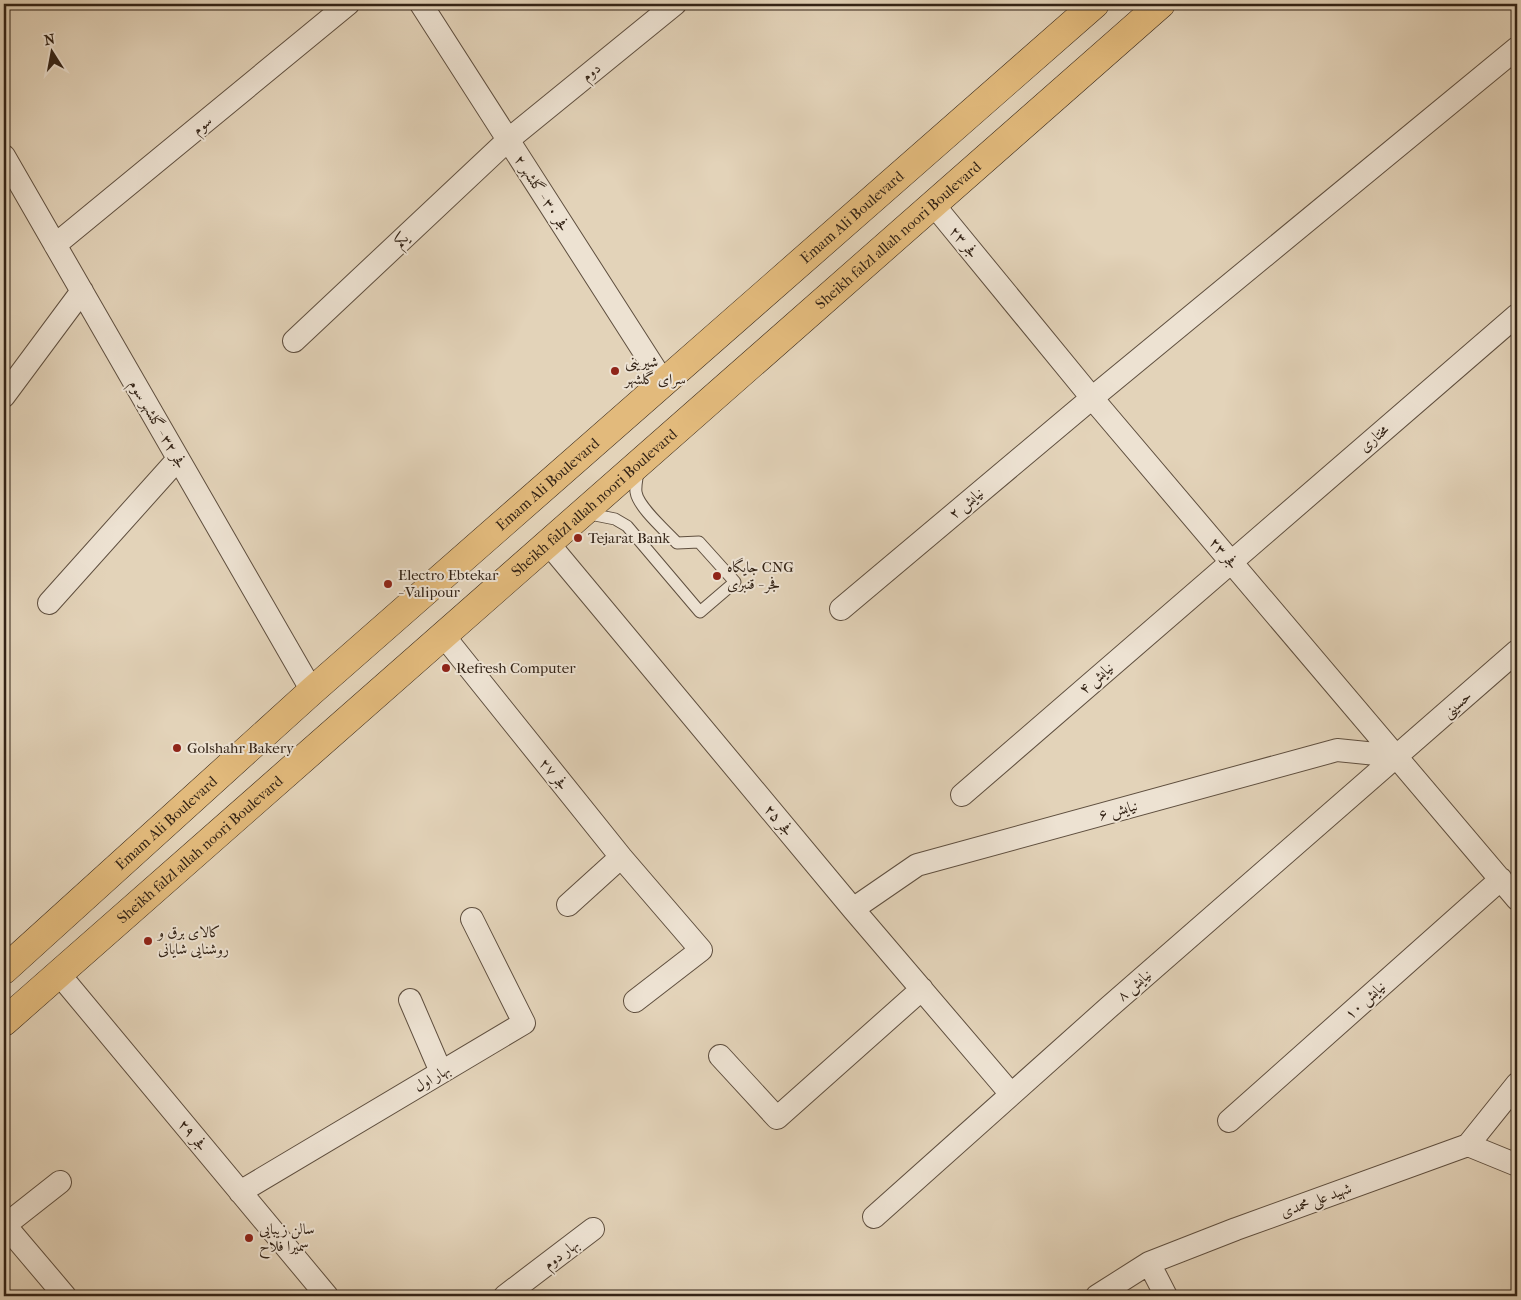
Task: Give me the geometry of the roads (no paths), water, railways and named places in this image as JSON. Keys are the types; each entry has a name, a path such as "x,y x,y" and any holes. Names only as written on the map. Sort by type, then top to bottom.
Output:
{"main road":[{"name":"Emam Ali Boulevard","path":"4,970 312,691 1094,4"},
{"name":"Sheikh falzl allah noori Boulevard","path":"4,1022 1161,4"}],"street":[{"name":"سوم","path":"55,245 348,4"},
{"name":"فجر ۳۰ - گلشهر ۲","path":"421,4 664,383"},
{"name":"دوم","path":"508,140 675,4"},
{"name":"نیایش ۲","path":"841,609 1092,398 1517,48"},
{"name":"یکم","path":"294,341 508,140"},
{"name":"فجر ۳۲ - گلشهر سوم","path":"4,156 312,691"},
{"name":"فجر ۲۳","path":"934,204 1092,398 1517,898"},
{"path":"4,396 82,292"},
{"name":"مختاری","path":"1231,561 1517,315"},
{"path":"49,603 178,459"},
{"name":"فجر ۲۵","path":"548,543 853,909 1011,1094"},
{"name":"نیایش ۴","path":"962,795 1231,561"},
{"name":"فجر ۲۷","path":"443,635 621,857 702,950 635,1001"},
{"name":"حسینی","path":"1396,756 1517,651"},
{"name":"نیایش ۶","path":"853,909 917,865 1337,750 1396,756"},
{"name":"نیایش ۸","path":"874,1217 1011,1094 1396,756"},
{"path":"568,905 621,857"},
{"name":"نیایش ۱۰","path":"1229,1121 1501,879"},
{"name":"بهار اول","path":"240,1192 524,1023 472,919"},
{"name":"فجر ۲۹","path":"59,974 327,1296"},
{"path":"720,1056 777,1118 922,989"},
{"path":"410,1000 441,1072"},
{"path":"1517,1084 1468,1145 1517,1165"},
{"name":"شهید علی محمدی","path":"1098,1296 1149,1263 1236,1229 1468,1145"},
{"path":"60,1182 4,1225 65,1296"},
{"name":"بهار دوم","path":"505,1296 593,1229"},
{"path":"1149,1263 1166,1296"}],"lane":[{"path":"583,512 615,519 626,526 700,612 735,582 698,542 677,543 642,504 635,490 638,464"}],"place":[{"name":"شیرینی سرای گلشهر","path":"615,371"},
{"name":"Tejarat Bank","path":"578,538"},
{"name":"جایگاه CNG فجر - قنبری","path":"717,576"},
{"name":"Electro Ebtekar - Valipour","path":"388,584"},
{"name":"Refresh Computer","path":"446,668"},
{"name":"Golshahr Bakery","path":"177,748"},
{"name":"کالای برق و روشنایی شایانی","path":"148,941"},
{"name":"سالن زیبایی سمیرا فلاح","path":"249,1238"}]}
